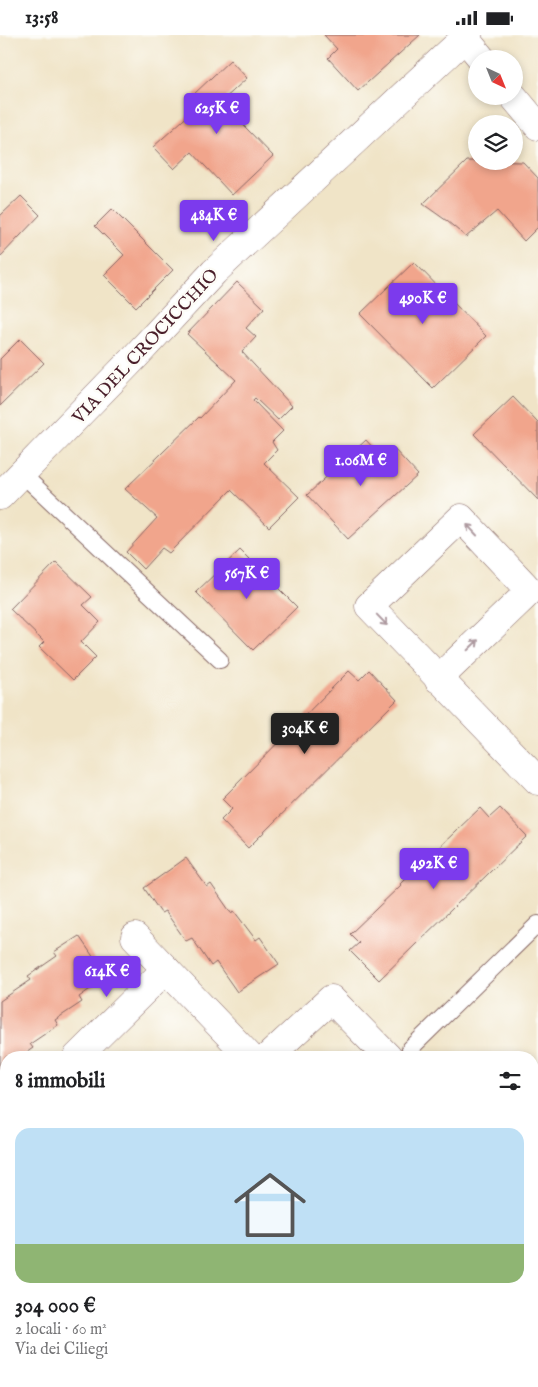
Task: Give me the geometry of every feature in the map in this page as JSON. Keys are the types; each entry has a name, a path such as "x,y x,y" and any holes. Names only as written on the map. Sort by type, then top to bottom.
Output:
{"street":[{"path":"466,36 476,50"},
{"name":"VIA DEL CROCICCHIO","path":"0,496 23,475 214,271 466,36"},
{"path":"520,105 538,126"},
{"path":"438,679 534,591 462,518 369,606 438,679 538,781"},
{"path":"135,937 244,1051"},
{"path":"84,1051 166,969"},
{"path":"275,1051 331,999 396,1051"}],"lane":[{"path":"23,475 220,660"},
{"path":"401,1051 538,924"}],"building":[{"path":"324,35 420,35 358,91 328,58 337,49"},
{"path":"230,60 247,78 221,102 273,156 232,195 192,152 174,169 153,147 202,103 194,94"},
{"path":"467,161 468,170 523,170 523,162 538,178 538,227 524,241 497,211 466,237 423,204"},
{"path":"21,196 40,215 0,257 0,216"},
{"path":"112,209 173,270 136,307 104,275 124,255 95,226"},
{"path":"414,262 486,336 433,388 360,314"},
{"path":"237,282 264,308 246,328 256,337 242,352 292,406 278,420 255,398 253,400 283,431 272,442 277,450 264,463 299,497 269,527 231,490 169,553 162,548 143,569 126,552 157,518 125,489 200,418 236,380 187,334"},
{"path":"20,339 44,363 0,406 0,359"},
{"path":"513,397 538,423 538,500 474,434"},
{"path":"366,440 383,459 394,449 418,475 348,539 307,495"},
{"path":"240,550 297,607 253,650 196,592"},
{"path":"56,562 92,597 83,605 100,622 81,642 96,657 73,680 39,647 44,642 10,609"},
{"path":"369,670 397,700 248,848 221,820 232,809 222,799 349,671 359,680"},
{"path":"480,808 489,818 500,808 527,836 379,980 350,951 359,943 350,934 430,854"},
{"path":"186,858 207,887 211,884 231,913 234,911 256,940 260,937 279,964 237,992 216,962 211,966 192,938 186,941 165,911 161,913 144,888"},
{"path":"79,936 107,977 79,997 82,1002 55,1020 58,1025 30,1044 33,1048 29,1051 0,1051 0,1001 31,980 28,976 57,956 54,952"}]}
